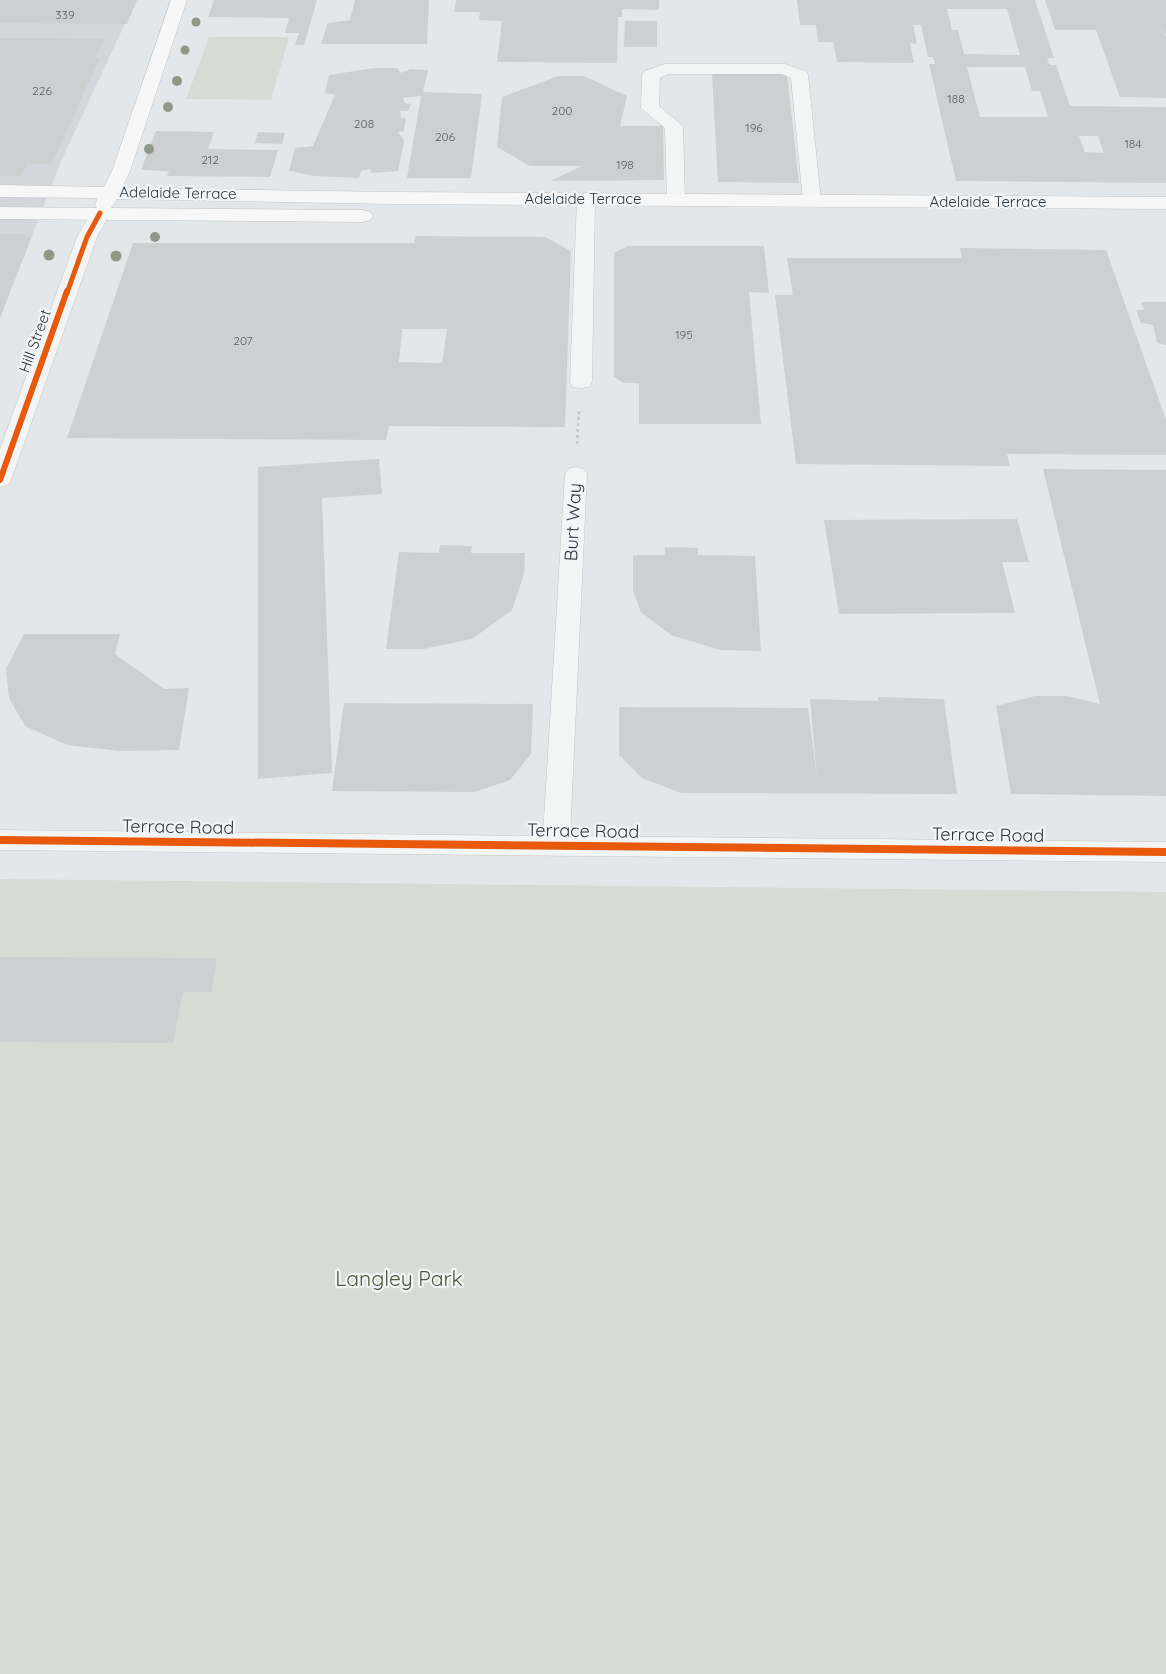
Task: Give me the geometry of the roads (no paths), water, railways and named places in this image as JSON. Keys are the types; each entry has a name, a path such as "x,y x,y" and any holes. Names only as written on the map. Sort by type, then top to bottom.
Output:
{"main road":[{"name":"Hill Street","path":"100,214 121,171 134,136 179,0"},
{"name":"Adelaide Terrace","path":"0,191 110,192 586,208 1166,220"},
{"name":"Adelaide Terrace","path":"0,213 100,214 586,208 676,200 1166,203"}],"street":[{"path":"676,200 674,126 650,108 651,75 665,69 786,70 799,75 812,201"},
{"path":"581,382 586,208"},
{"name":"Hill Street","path":"0,480 87,237 100,214"},
{"name":"Burt Way","path":"556,846 576,474"},
{"name":"Terrace Road","path":"0,840 1166,852"}],"park label":[{"name":"Langley Park","path":"399,1279"}]}
